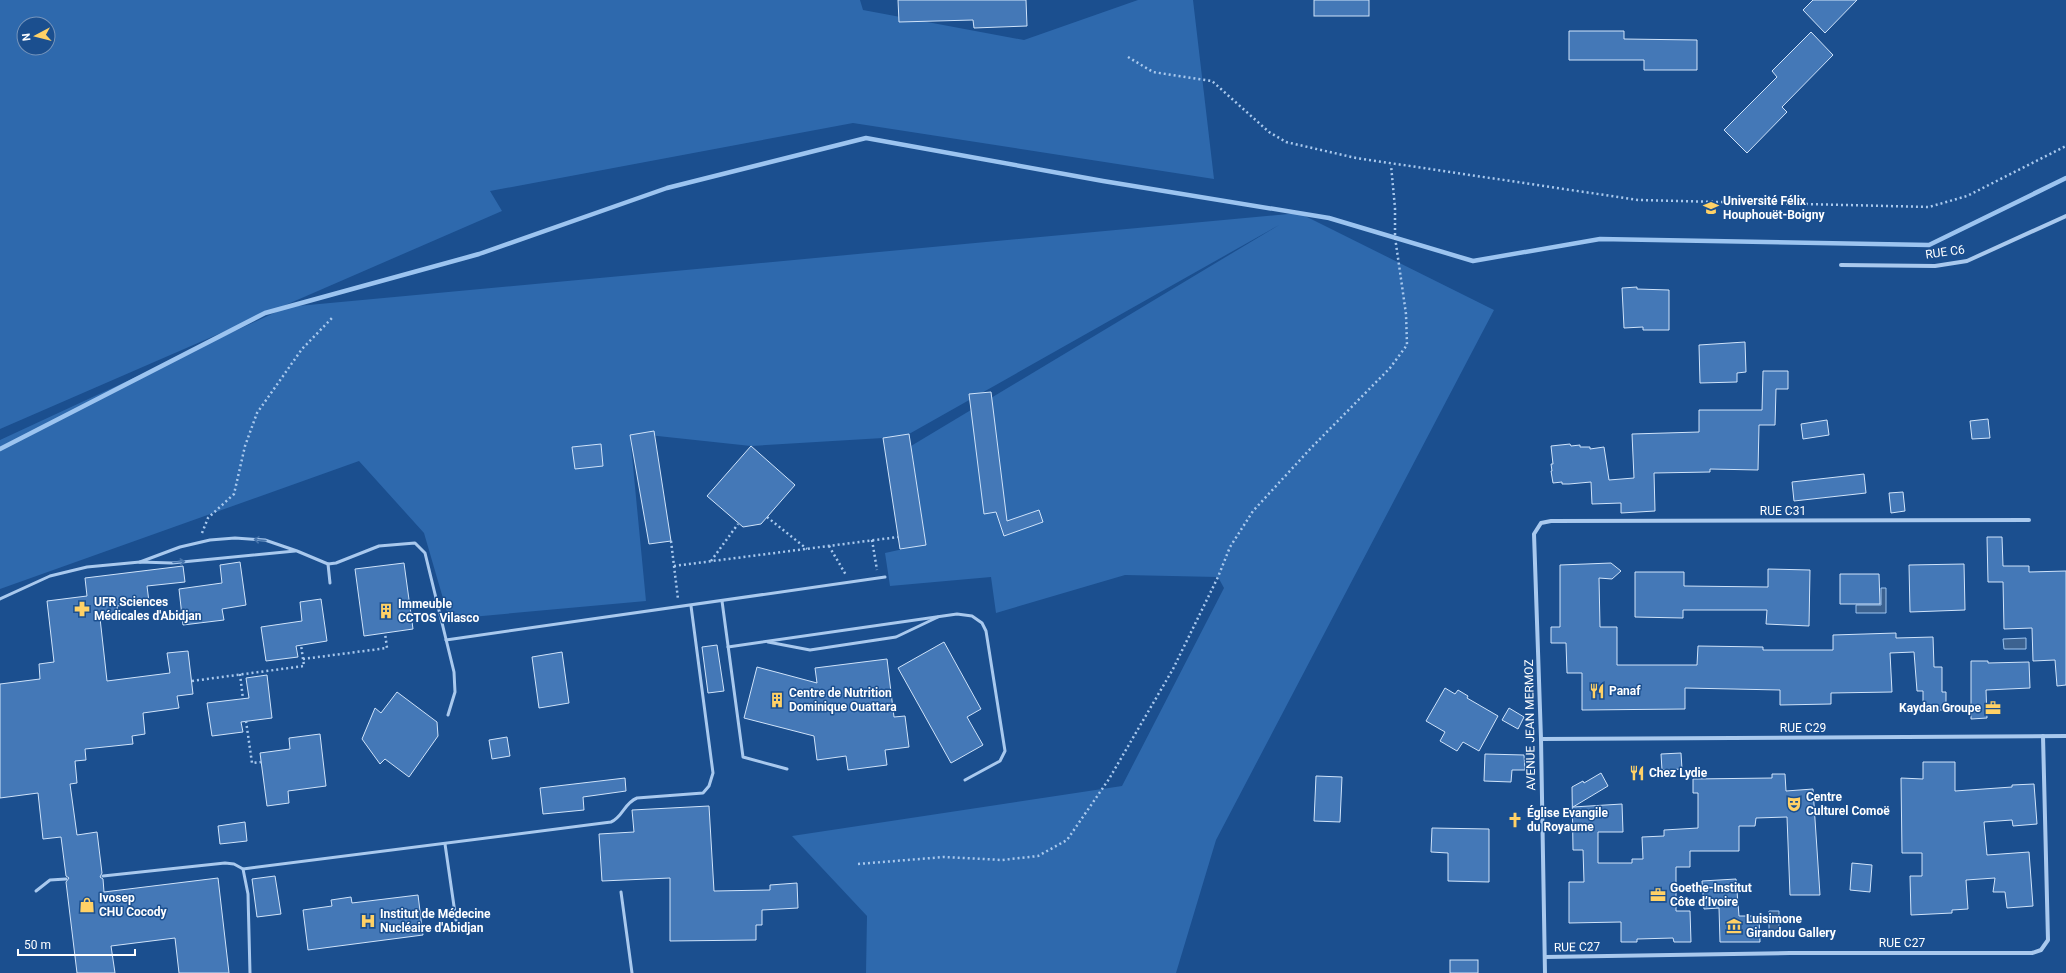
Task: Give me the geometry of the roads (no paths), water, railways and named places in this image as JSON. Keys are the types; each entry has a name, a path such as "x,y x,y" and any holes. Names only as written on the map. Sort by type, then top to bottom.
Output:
{"street":[{"name":"RUE C6","path":"1841,265 1935,266 1967,261 2066,216"},
{"name":"RUE C31","path":"1538,526 1545,522 1559,521 2029,520"},
{"name":"AVENUE JEAN MERMOZ","path":"1538,526 1534,534 1541,739 1545,973"},
{"name":"RUE C27","path":"1545,957 1790,953 2032,953 2041,950 2048,940 2043,736"},
{"name":"RUE C29","path":"1541,739 2066,736"}],"lane":[{"path":"140,562 180,547 202,541 235,538 265,540 328,564 336,563 379,546 415,543 425,553 454,672 455,692 448,715"},
{"path":"0,599 50,576 88,567 140,562 172,563 297,551"},
{"path":"328,564 330,583"},
{"path":"446,640 886,577"},
{"path":"722,601 743,757 787,769"},
{"path":"103,876 224,863 234,864 243,869 611,822 618,818 629,801 637,798 703,793 709,786 713,773 691,606"},
{"path":"728,647 941,616 958,614 972,616 982,623 986,630 1005,751 1000,761 965,780"},
{"path":"764,641 810,650 896,637 941,616"},
{"path":"446,844 456,920"},
{"path":"243,869 248,894 250,973"},
{"path":"36,891 50,880 66,879"},
{"path":"621,892 632,973"}],"waterway":[{"path":"0,449 265,313 479,254 667,188 866,138 1103,181 1329,218 1473,261 1600,239 1929,245 2066,178"}],"place":[{"name":"Université Félix Houphouët-Boigny","path":"1711,208"},
{"name":"UFR Sciences Médicales d'Abidjan","path":"82,609"},
{"name":"Immeuble CCTOS Vilasco","path":"386,611"},
{"name":"Panaf","path":"1597,691"},
{"name":"Centre de Nutrition Dominique Ouattara","path":"777,700"},
{"name":"Kaydan Groupe","path":"1993,708"},
{"name":"Chez Lydie","path":"1637,773"},
{"name":"Centre Culturel Comoë","path":"1794,804"},
{"name":"Église Evangile du Royaume","path":"1515,820"},
{"name":"Goethe-Institut Côte d’Ivoire","path":"1658,895"},
{"name":"Ivosep CHU Cocody","path":"87,905"},
{"name":"Institut de Médecine Nucléaire d'Abidjan","path":"368,921"},
{"name":"Luisimone Girandou Gallery","path":"1734,926"}]}
